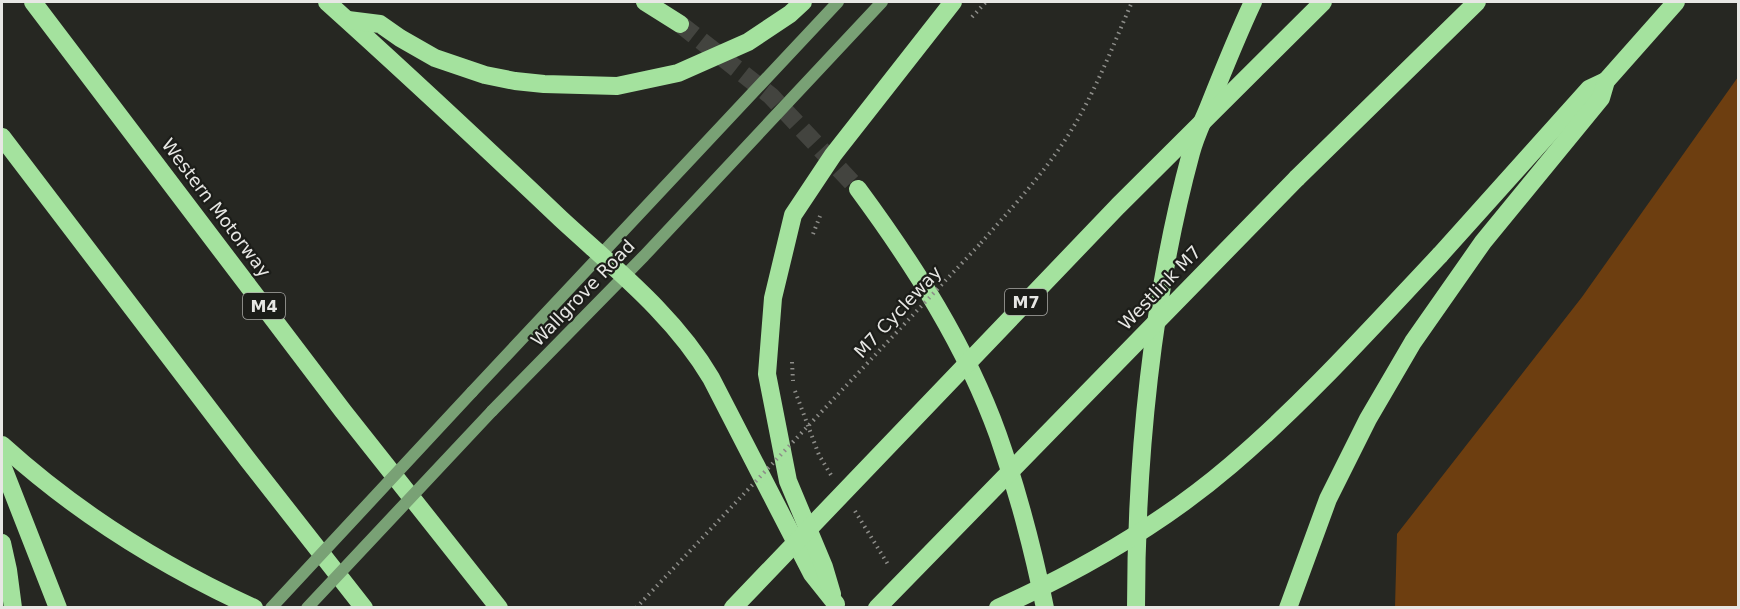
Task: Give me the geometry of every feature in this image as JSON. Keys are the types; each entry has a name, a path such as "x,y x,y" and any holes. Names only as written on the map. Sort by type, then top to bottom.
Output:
{"highway":[{"name":"Western Motorway","path":"33,2 343,411 500,608"},
{"path":"327,2 624,277 661,313 699,358 812,574 836,606"},
{"path":"645,2 680,24"},
{"path":"348,20 380,24 400,39 435,58 485,75 544,84 616,86 678,73 748,42 790,14 803,2"},
{"path":"836,606 824,567 788,481 767,374 773,298 793,215 833,155 953,2"},
{"path":"1136,608 1140,482 1149,383 1164,276 1191,151 1253,2"},
{"name":"M7","path":"733,608 1118,206 1323,2"},
{"name":"Westlink M7","path":"878,608 1297,178 1477,2"},
{"path":"998,608 1038,590 1109,551 1178,506 1229,467 1348,353 1440,255 1589,89 1606,81 1676,2"},
{"path":"1288,608 1328,499 1368,419 1413,342 1483,242 1601,98 1606,81"},
{"path":"2,136 248,460 364,608"},
{"path":"858,189 896,240 914,269 954,337 981,393 998,435 1021,507 1045,608"},
{"path":"2,445 50,486 134,545 215,590 254,608"},
{"path":"2,465 58,608"},
{"path":"2,543 13,608"}],"main road":[{"name":"Wallgrove Road","path":"271,608 838,2"},
{"name":"Wallgrove Road","path":"307,608 492,411 624,277 882,2"}],"path":[{"name":"M7 Cycleway","path":"636,608 981,243 1055,154 1096,84 1132,2"},
{"path":"810,242 822,214"},
{"path":"792,352 793,386 819,455 836,483"},
{"path":"854,510 890,568"}],"shaded area":[{"path":"1738,77 1738,607 1395,607 1397,534 1582,297"}],"tunnel":[{"path":"680,24 771,96 858,189"}]}
